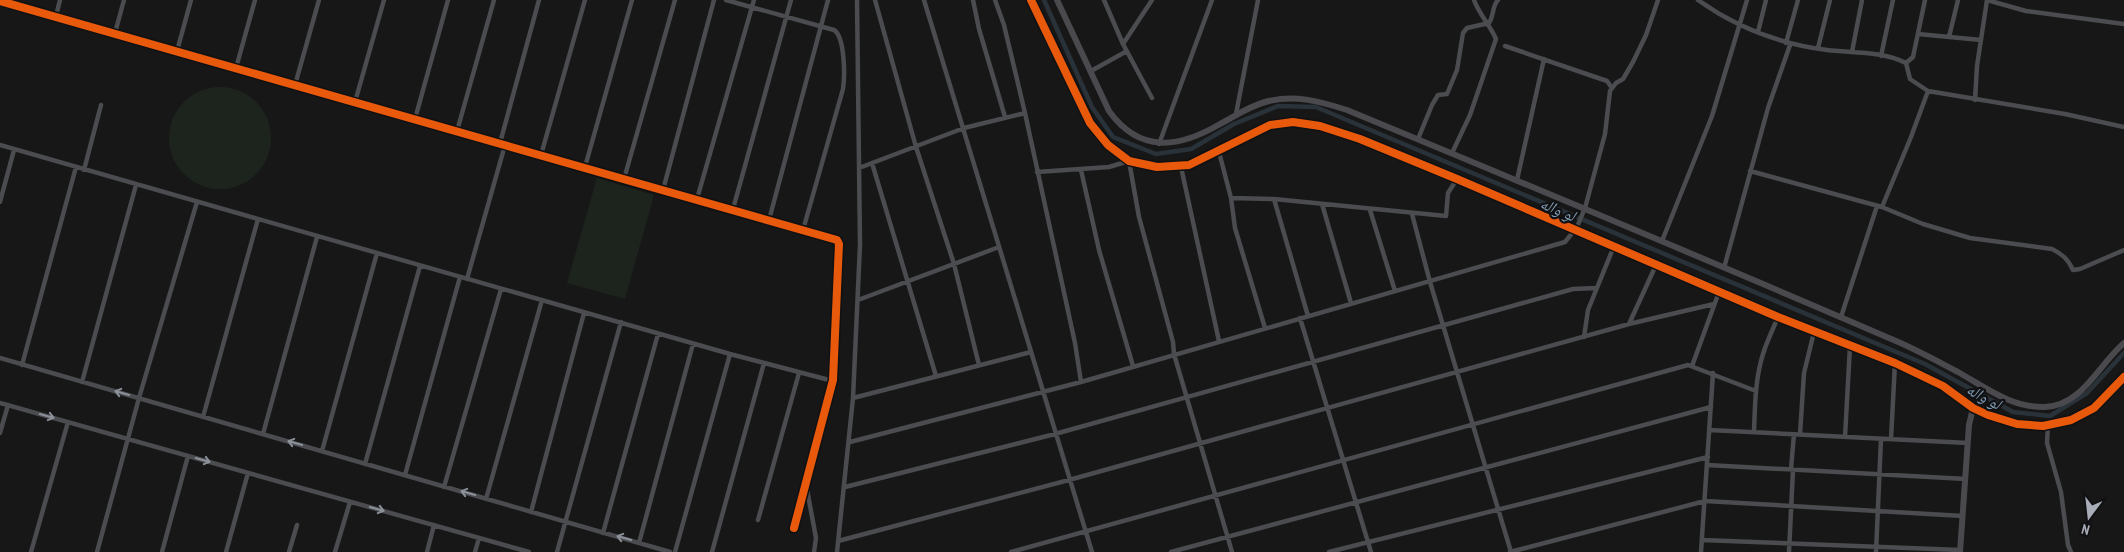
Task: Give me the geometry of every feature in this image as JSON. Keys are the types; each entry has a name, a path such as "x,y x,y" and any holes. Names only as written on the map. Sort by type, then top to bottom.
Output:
{"street":[{"path":"0,0 837,240 839,244 833,381 794,528"},
{"path":"56,16 60,0"},
{"path":"115,33 124,0"},
{"path":"176,51 191,0"},
{"path":"236,68 256,0"},
{"path":"295,84 319,0"},
{"path":"355,102 384,0"},
{"path":"415,119 448,0"},
{"path":"457,131 494,0"},
{"path":"467,279 539,0"},
{"path":"542,155 586,0"},
{"path":"585,167 632,0"},
{"path":"624,179 675,0"},
{"path":"663,190 714,0"},
{"path":"726,0 837,32 840,38 845,78 844,89 803,230"},
{"path":"697,199 754,0"},
{"path":"733,209 791,0"},
{"path":"769,220 828,0"},
{"path":"837,552 854,398 860,245 857,0"},
{"path":"875,0 916,147 954,264 979,365"},
{"path":"924,0 1092,552"},
{"path":"973,0 979,29 1005,117"},
{"path":"995,0 1004,25 1025,113 1081,382"},
{"path":"1031,0 1090,123 1108,145 1129,160 1157,167 1181,167 1220,152 1259,129 1281,122 1293,122 1339,131 1577,228 1719,292 1895,364 1942,386 1974,408 1988,415 2017,424 2048,425 2072,420 2094,408 2124,377"},
{"path":"1057,0 1109,111 1119,124 1147,142 1159,144 1177,143 1265,102 1292,98 1317,100 1347,110 1452,153 1585,211 1662,240 1841,317 1919,351 2002,398 2026,406 2048,407 2067,401 2084,387 2112,353 2124,343"},
{"path":"1104,0 1123,44 1152,98"},
{"path":"1123,44 1152,0"},
{"path":"1159,144 1212,0"},
{"path":"1236,114 1258,0"},
{"path":"1452,153 1470,115 1496,39 1489,23 1478,10 1474,0"},
{"path":"1418,139 1438,95 1447,94 1453,84 1463,32 1467,28 1489,23 1495,3 1498,0"},
{"path":"850,442 1081,382 1219,340 1430,282 1565,242 1577,228 1585,211 1605,134 1610,91 1623,79 1633,62 1646,35 1658,0"},
{"path":"1698,0 1706,2 1716,13 1788,44 1881,56 1906,63"},
{"path":"1662,240 1702,145 1741,25 1747,0"},
{"path":"1758,32 1766,0"},
{"path":"1724,268 1768,108 1788,44 1798,0"},
{"path":"1818,48 1830,0"},
{"path":"1852,52 1862,0"},
{"path":"1881,56 1893,0"},
{"path":"1906,63 1913,57 1925,0"},
{"path":"1950,37 1958,0"},
{"path":"1975,100 1987,0 2026,11 2124,24"},
{"path":"1918,34 1981,40"},
{"path":"1505,46 1607,81 1612,88"},
{"path":"1091,71 1127,51"},
{"path":"1517,180 1544,59"},
{"path":"1906,63 1910,79 1928,91 2065,114 2124,127"},
{"path":"1841,317 1879,206 1911,137 1928,91"},
{"path":"84,170 101,105"},
{"path":"859,168 964,128 1025,113"},
{"path":"0,145 692,344 833,381"},
{"path":"0,202 14,150"},
{"path":"1220,152 1240,245 1265,328"},
{"path":"1037,172 1109,167 1129,160"},
{"path":"1129,160 1139,217 1173,342 1174,354 1232,552"},
{"path":"872,163 936,376"},
{"path":"22,365 76,167"},
{"path":"1181,167 1219,340"},
{"path":"1081,170 1099,250 1132,366"},
{"path":"1750,171 1879,206 1923,224 1970,238 2052,249 2062,254 2069,261 2073,270 2080,269 2124,250"},
{"path":"1231,198 1274,199 1370,210 1446,216 1448,194 1457,179"},
{"path":"82,382 136,185"},
{"path":"1274,199 1308,316"},
{"path":"97,552 139,398 197,202"},
{"path":"1322,204 1352,303"},
{"path":"1370,210 1395,291"},
{"path":"1412,214 1456,372 1511,552 1704,501 1963,516"},
{"path":"203,417 258,219"},
{"path":"263,434 318,236"},
{"path":"1584,337 1588,310 1614,246"},
{"path":"858,300 999,247"},
{"path":"322,451 377,254"},
{"path":"1629,324 1656,265"},
{"path":"365,464 420,266"},
{"path":"404,475 460,277"},
{"path":"845,487 1055,434 1442,324 1573,289 1596,288"},
{"path":"444,486 502,289"},
{"path":"1692,366 1719,292"},
{"path":"486,499 542,300"},
{"path":"838,541 1069,480 1629,324 1714,304"},
{"path":"531,512 584,313"},
{"path":"1754,432 1756,391 1764,352 1778,317"},
{"path":"1300,318 1372,552"},
{"path":"557,552 620,322"},
{"path":"1789,552 1792,470 1804,373 1814,332"},
{"path":"603,533 658,334"},
{"path":"639,543 692,344"},
{"path":"1845,437 1850,346"},
{"path":"854,398 1031,352"},
{"path":"675,552 730,354"},
{"path":"0,358 670,552"},
{"path":"712,552 764,363"},
{"path":"1891,439 1895,364"},
{"path":"1012,552 1688,365 1756,391"},
{"path":"758,520 799,373"},
{"path":"1695,552 1701,551 1713,373"},
{"path":"0,403 434,525 519,551 529,552"},
{"path":"0,433 8,405"},
{"path":"1171,552 1711,407"},
{"path":"1702,540 1790,543 1876,549 1960,551 1969,425 1974,408"},
{"path":"31,552 68,422"},
{"path":"2048,425 2047,443 2061,492 2068,545 2071,552"},
{"path":"1709,430 1968,443"},
{"path":"1876,549 1881,439"},
{"path":"162,552 188,456"},
{"path":"1328,552 1708,456"},
{"path":"1707,465 1966,480"},
{"path":"226,552 248,473"},
{"path":"806,483 816,538 814,552"},
{"path":"335,552 350,502"},
{"path":"289,552 297,525"},
{"path":"427,552 434,525"},
{"path":"475,552 479,538"}],"shaded area":[{"path":"220,87 240,91 256,102 267,118 271,138 267,158 256,174 240,185 220,189 200,185 184,174 173,158 169,138 173,118 184,102 200,91"},
{"path":"597,178 654,195 625,299 567,283"}],"waterway":[{"name":"لو واله","path":"1044,0 1092,107 1113,137 1156,154 1191,149 1234,124 1278,106 1316,107 1925,364 2013,412 2050,416 2087,393 2124,353"}],"cycle path":[{"path":"1031,0 1090,123 1108,145 1129,161 1157,167 1189,165 1270,125 1293,122 1320,126 1360,139 1778,317 1895,363 1943,386 1973,408 1988,415 2017,424 2043,426 2071,420 2094,408 2124,377"},
{"path":"0,1 837,240 839,244 833,380 794,528"}]}
